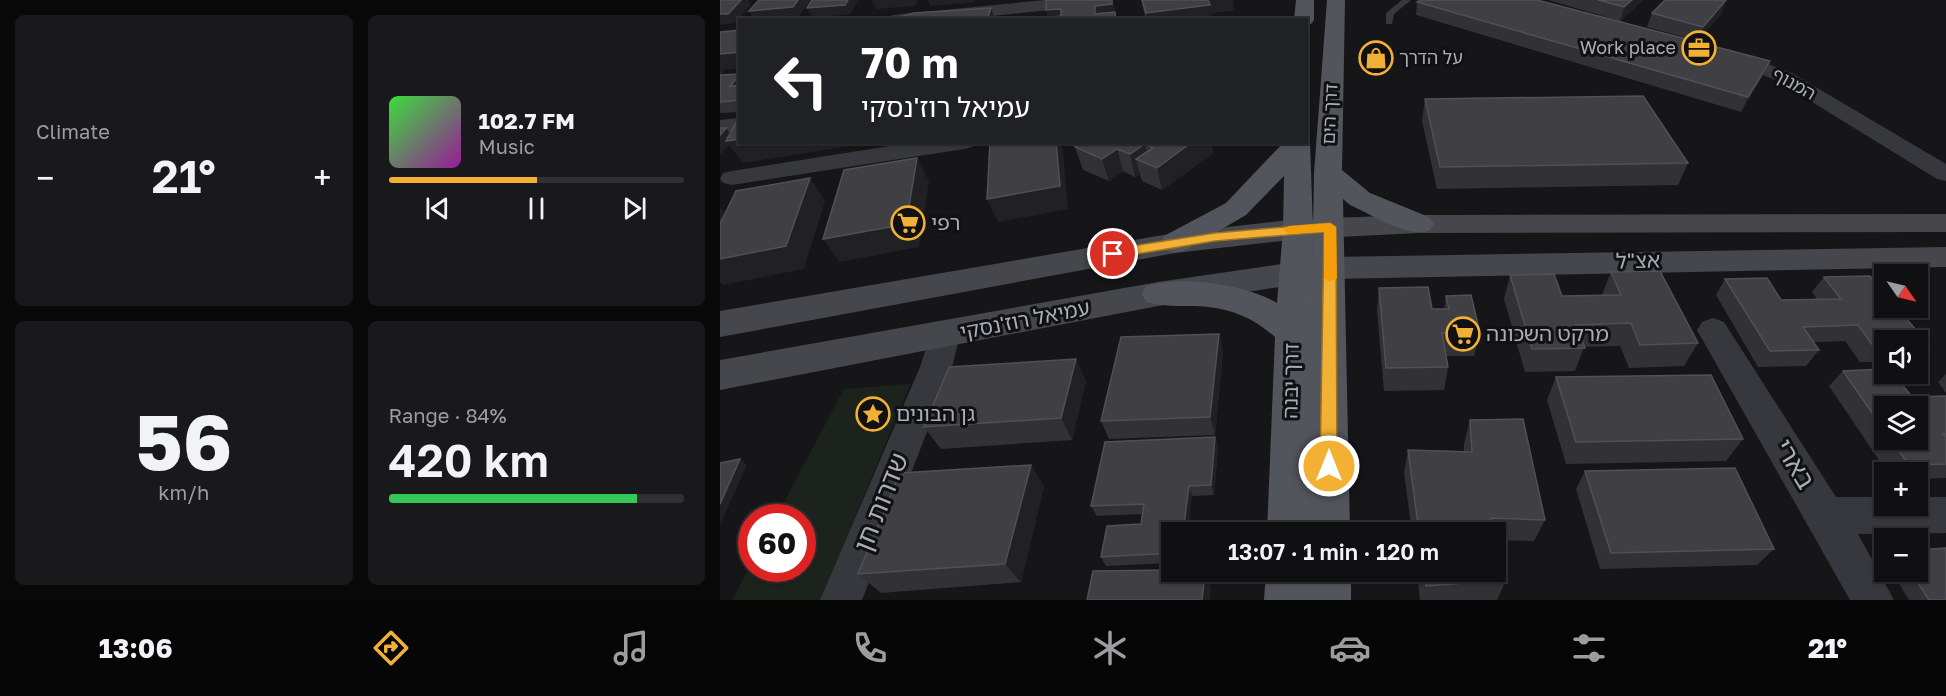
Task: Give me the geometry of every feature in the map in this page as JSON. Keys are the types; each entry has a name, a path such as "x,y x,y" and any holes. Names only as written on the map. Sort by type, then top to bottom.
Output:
{"main road":[{"name":"דרך הים","path":"1330,227 1328,173 1338,2"},
{"name":"דרך הים","path":"1296,145 1298,229"},
{"path":"1175,243 1236,209 1296,145"},
{"path":"1328,173 1360,199 1419,224"},
{"name":"אצ\"ל","path":"1330,227 1419,224 1943,221"},
{"path":"720,324 1175,243 1330,227"},
{"name":"דרך יבנה","path":"1289,522 1292,332 1330,227"},
{"name":"דרך יבנה","path":"1298,229 1313,270 1327,522"},
{"name":"אצ\"ל","path":"1313,270 1946,257"},
{"name":"עמיאל רוז'נסקי","path":"720,375 1158,294 1313,270"},
{"path":"1158,294 1205,294 1239,299 1273,314 1292,332"},
{"path":"1288,582 1288,600"},
{"path":"1327,600 1328,582"}],"street":[{"path":"930,18 1043,12 1099,0"},
{"name":"המנוף","path":"1707,50 1742,59 1785,77 1946,174"},
{"path":"720,127 738,125"},
{"path":"732,178 951,144"},
{"path":"1922,160 1946,187"},
{"name":"בארי","path":"1713,330 1826,516 1873,600"},
{"name":"שדרות חן","path":"841,600 936,367 944,335"},
{"path":"1826,516 1946,515"}],"lane":[{"path":"1389,22 1390,12 1407,0"}],"shaded area":[{"path":"910,384 821,600 732,600 742,582 816,582 816,504 783,504 844,389"}],"building":[{"path":"720,0 741,0 728,14 720,14"},
{"path":"759,0 798,0 793,7 749,11"},
{"path":"812,0 848,0 845,5 807,8"},
{"path":"1046,0 1112,0 1112,4 1095,6 1095,14 1115,12 1116,18 1045,18 1061,16 1061,9 1046,10"},
{"path":"1142,0 1208,0 1210,5 1146,13"},
{"path":"1420,0 1537,0 1770,61 1748,97 1417,2"},
{"path":"1598,0 1632,0 1624,7"},
{"path":"1665,0 1726,0 1703,27 1652,13"},
{"path":"991,8 988,18 896,18 914,13"},
{"path":"738,30 738,52 720,54 720,32"},
{"path":"738,74 730,86 738,85 738,100 720,102 720,75"},
{"path":"1643,96 1688,163 1440,167 1425,99"},
{"path":"738,119 738,139 726,141"},
{"path":"990,144 1056,144 1060,186 987,199"},
{"path":"1080,144 1145,144 1130,154 1117,149 1102,159 1075,147"},
{"path":"1145,144 1189,144 1157,168 1136,159 1153,148"},
{"path":"917,158 906,224 823,239 844,170"},
{"path":"810,178 786,246 720,259 720,224 736,191"},
{"path":"1660,271 1698,343 1640,345 1631,323 1576,325 1585,348 1532,349 1510,275 1554,274 1562,296 1621,295 1611,272"},
{"path":"1870,276 1874,281 1874,318 1906,318 1916,330 1874,330 1874,347 1858,325 1803,327 1819,350 1770,351 1725,279 1767,278 1781,300 1841,299 1824,277"},
{"path":"1428,287 1432,309 1449,309 1446,296 1471,295 1480,333 1442,333 1448,367 1386,368 1379,288"},
{"path":"1219,334 1210,417 1101,421 1121,337"},
{"path":"1076,359 1061,418 924,427 949,367"},
{"path":"1874,369 1874,384 1902,384 1911,396 1874,396 1874,416 1843,371"},
{"path":"1711,375 1743,439 1576,442 1556,377"},
{"path":"1946,396 1946,434 1943,434 1946,437 1946,464 1907,462 1898,450 1928,450 1928,397"},
{"path":"1523,419 1545,520 1491,518 1492,522 1418,522 1408,450 1472,452 1470,420"},
{"path":"1215,437 1211,485 1189,486 1184,522 1161,522 1161,554 1101,557 1107,526 1141,524 1144,504 1091,506 1105,442"},
{"path":"740,459 720,504 720,463"},
{"path":"1031,465 1005,564 858,574 900,473"},
{"path":"1735,468 1774,549 1611,553 1585,471"},
{"path":"1946,548 1946,600 1929,600 1917,582 1928,582 1928,549"},
{"path":"1161,570 1161,582 1204,582 1202,600 1087,600 1093,571"},
{"path":"1425,582 1479,582 1426,586"}],"slow traffic":[{"path":"1289,230 1330,227 1330,278"}],"place":[{"name":"Work place","path":"1699,48"},
{"name":"על הדרך","path":"1376,58"},
{"name":"רפי","path":"908,223"},
{"name":"מרקט השכונה","path":"1463,334"},
{"name":"גן הבונים","path":"873,414"}],"route":[{"path":"1113,254 1215,237 1330,227 1329,466"}]}
